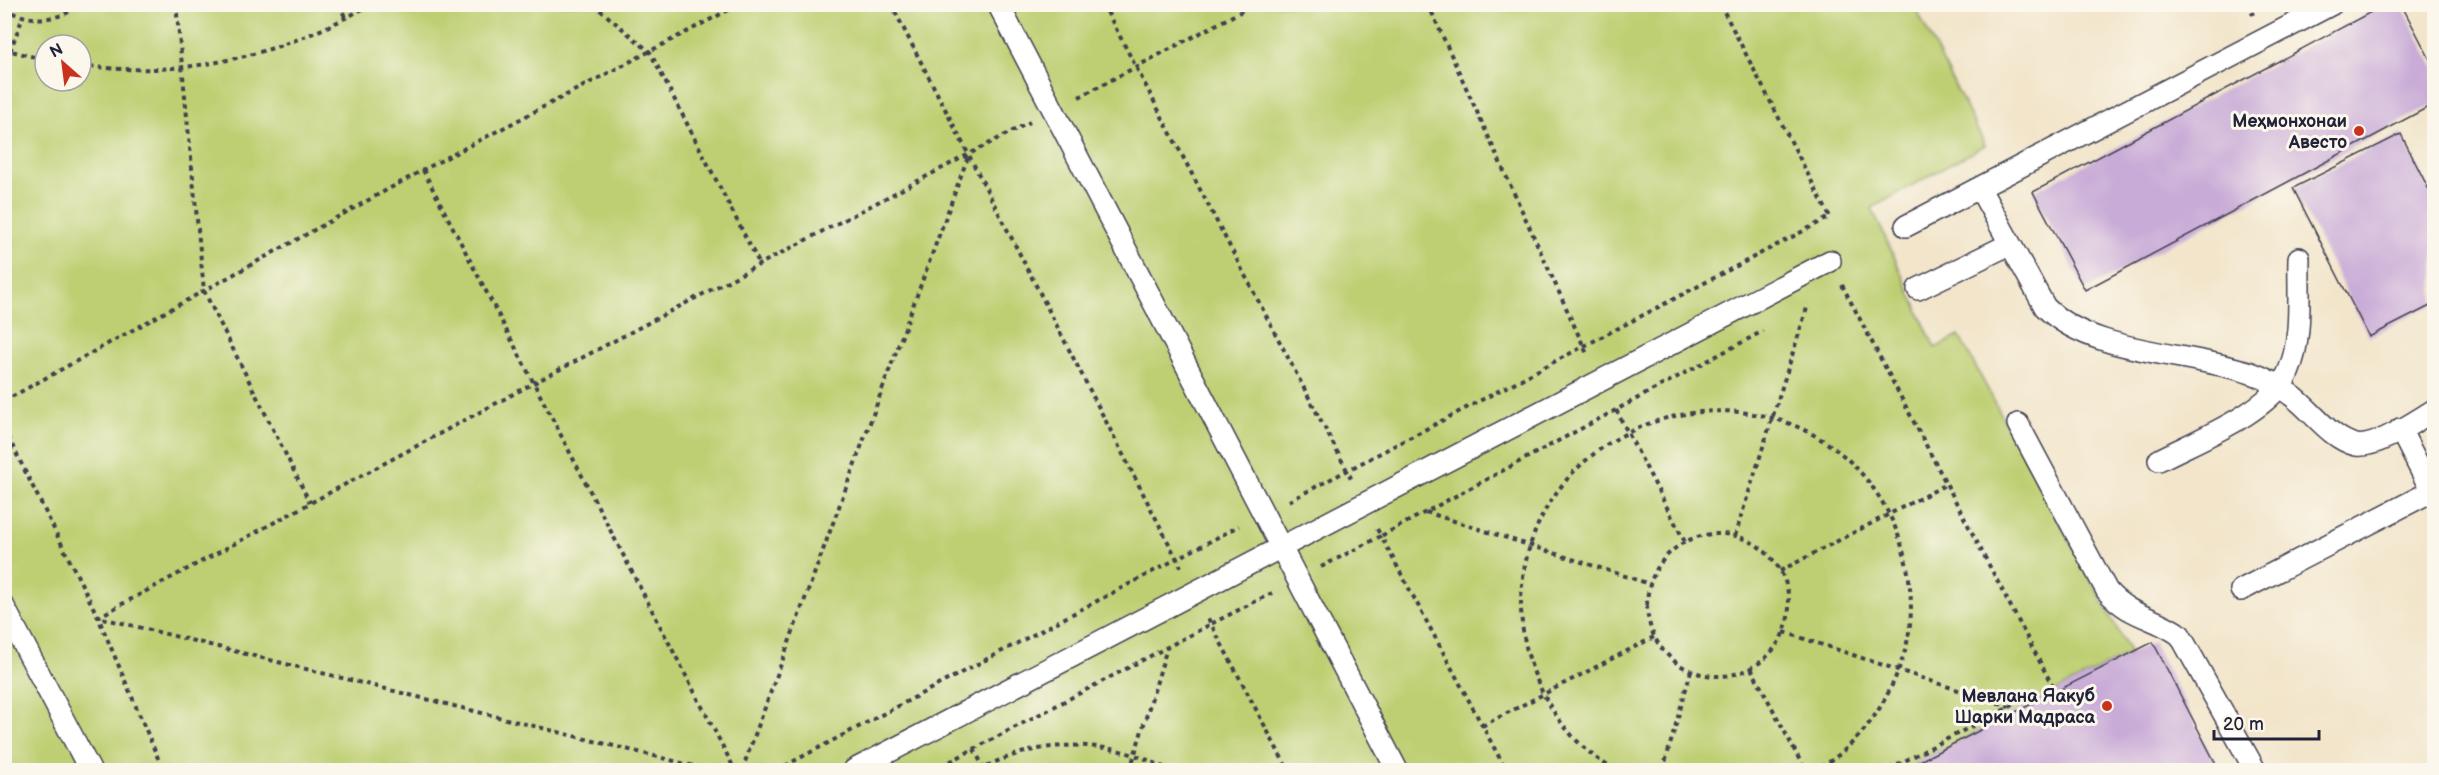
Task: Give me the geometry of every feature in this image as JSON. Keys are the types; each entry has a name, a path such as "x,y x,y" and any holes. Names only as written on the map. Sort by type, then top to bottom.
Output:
{"lane":[{"path":"998,4 1397,771"},
{"path":"1906,226 2332,4"},
{"path":"1980,189 2045,307 2058,320 2072,328 2097,338 2213,363 2252,374 2292,395 2337,436 2358,446 2382,439 2434,410"},
{"path":"1918,289 2010,244"},
{"path":"2159,460 2255,409 2280,387 2289,371 2296,334 2299,258"},
{"path":"854,771 1830,261"},
{"path":"2018,424 2107,591 2129,611 2170,628 2180,635 2255,771"},
{"path":"2241,590 2433,494 2400,429"},
{"path":"4,607 90,771"}],"path":[{"path":"4,9 23,17 43,19 61,16 81,4"},
{"path":"176,4 204,291 310,503"},
{"path":"339,4 346,19"},
{"path":"93,66 139,70 225,61 267,51 307,37 346,19 371,4"},
{"path":"594,4 650,52 760,265"},
{"path":"4,400 423,170 740,4"},
{"path":"891,4 1176,558"},
{"path":"1103,4 1506,771"},
{"path":"98,617 534,383 1255,4"},
{"path":"1428,4 1600,382"},
{"path":"777,771 1176,558 1583,348 1830,217 1720,4"},
{"path":"10,51 23,17"},
{"path":"4,49 33,57"},
{"path":"742,771 969,153"},
{"path":"423,170 735,771"},
{"path":"1830,261 2052,685 1887,771"},
{"path":"1834,293 1844,288"},
{"path":"1796,313 1816,303"},
{"path":"1735,536 1806,308"},
{"path":"1288,771 1212,624 1766,330"},
{"path":"1616,410 1685,542"},
{"path":"1616,771 1581,746 1560,721 1543,694 1531,665 1523,633 1521,602 1531,547 1547,509 1564,483 1612,440 1672,415 1703,411 1736,411 1772,418 1797,428 1842,456 1872,487 1889,514 1902,544 1910,586 1911,607 1908,639 1899,670 1886,699 1868,726 1845,750 1816,771"},
{"path":"4,429 98,617 163,771"},
{"path":"1780,571 1947,484"},
{"path":"1425,512 1650,584"},
{"path":"1721,534 1735,536 1756,545 1770,557 1780,571 1788,589 1789,608 1784,632 1767,658 1751,668 1733,675 1715,676 1691,671 1680,666 1666,654 1654,637 1648,621 1647,603 1650,584 1658,568 1670,553 1685,542 1702,536 1721,534"},
{"path":"98,617 710,771"},
{"path":"1784,632 2010,707"},
{"path":"1482,726 1654,637"},
{"path":"1130,771 1167,647"},
{"path":"1751,668 1805,771"},
{"path":"1663,771 1691,671"},
{"path":"979,771 999,760 1029,750 1061,745 1093,746 1135,755 1169,771"},
{"path":"974,749 984,769"}],"green space":[{"path":"5,5 1914,5 1985,145 1872,208 1935,348 1959,336 2130,653 1903,770 5,770"}],"building":[{"path":"2386,4 2401,4 2434,67 2434,104 2085,290 2033,192"},
{"path":"2401,134 2434,200 2434,304 2369,337 2293,188"},
{"name":"Мевлана Яакуб Шарки Мадраса","path":"2153,642 2219,770 1902,770"}],"place":[{"name":"Меҳмонхонаи Авесто","path":"2359,131"},
{"name":"Мевлана Яакуб Шарки Мадраса","path":"2107,706"}]}
